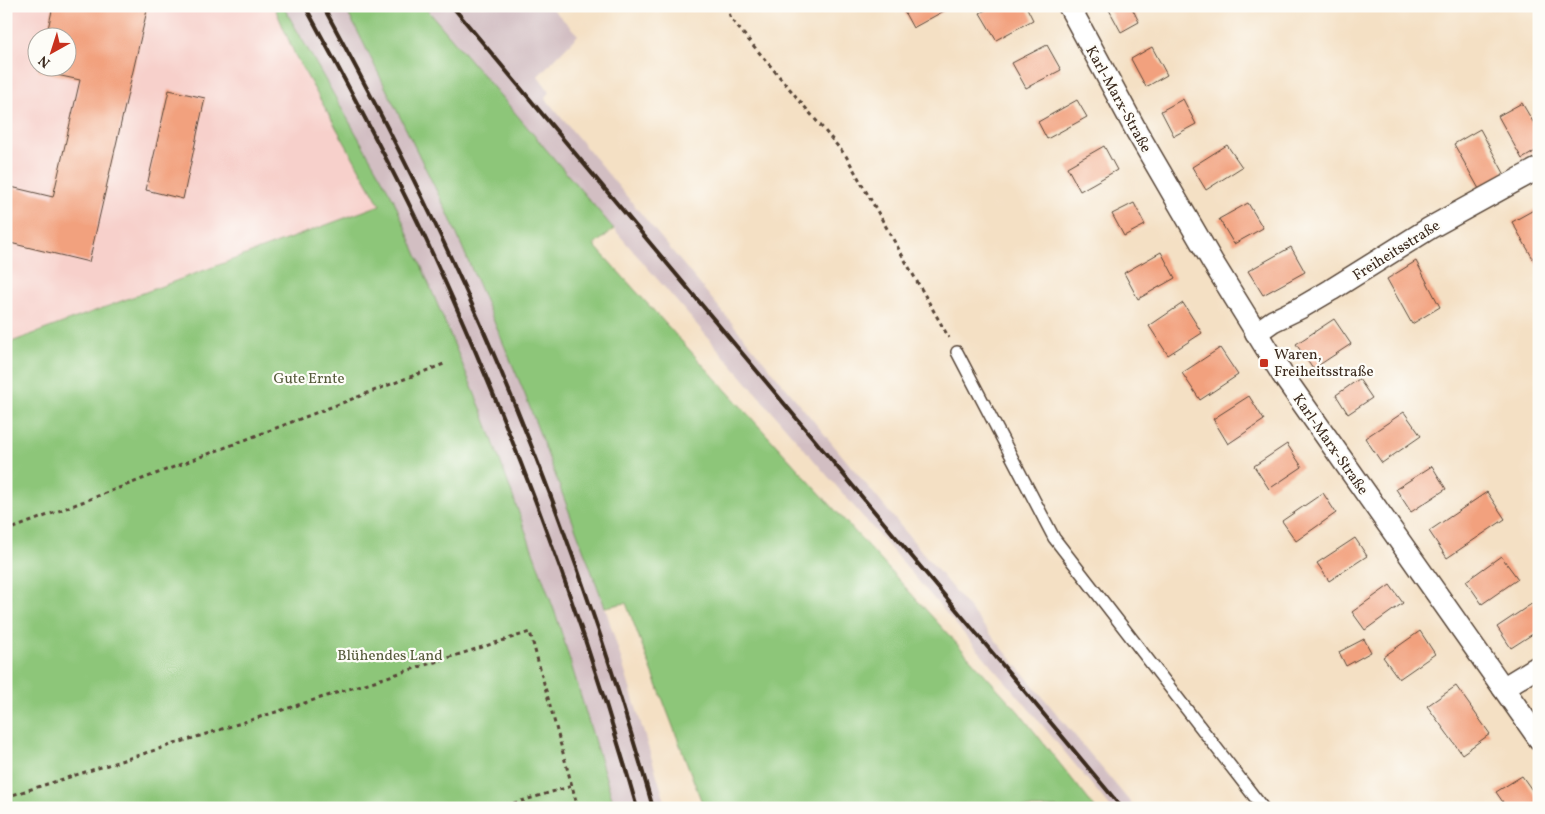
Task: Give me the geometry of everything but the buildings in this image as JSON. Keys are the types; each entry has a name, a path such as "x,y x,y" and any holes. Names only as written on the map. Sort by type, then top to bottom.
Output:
{"street":[{"name":"Karl-Marx-Straße","path":"1069,6 1137,132 1212,261 1282,374 1539,739"},
{"name":"Freiheitsstraße","path":"1256,333 1273,321 1331,290 1430,228 1539,168"},
{"path":"1504,688 1539,666"}],"lane":[{"path":"957,352 1054,538 1263,808"}],"path":[{"path":"727,6 731,19 846,156 957,352"},
{"path":"6,531 444,364"},
{"path":"6,797 530,632 578,808"},
{"path":"498,808 572,786"}],"shaded area":[{"path":"6,6 274,6 295,55 380,205 6,344"},
{"path":"283,6 344,6 449,216 524,392 605,607 667,808 615,808 557,618 482,411 393,198"},
{"path":"424,6 550,6 578,35 538,76 550,92 545,98 1135,808 1111,808 1024,703"}],"green space":[{"path":"274,6 283,6 393,198 482,411 557,618 615,808 6,808 6,344 380,205 295,55"},
{"path":"344,6 424,6 614,229 594,245 1018,711 1095,808 704,808 626,603 605,607 524,392 449,216"}],"railway":[{"path":"305,6 365,118 422,231 484,372 541,515 567,587 592,660 637,808"},
{"path":"323,6 422,196 499,366 583,585 608,659 653,808"},
{"path":"452,6 1122,808"}],"place":[{"name":"Waren, Freiheitsstraße","path":"1264,363"}],"park label":[{"name":"Gute Ernte","path":"309,378"},
{"name":"Blühendes Land","path":"390,655"}]}
